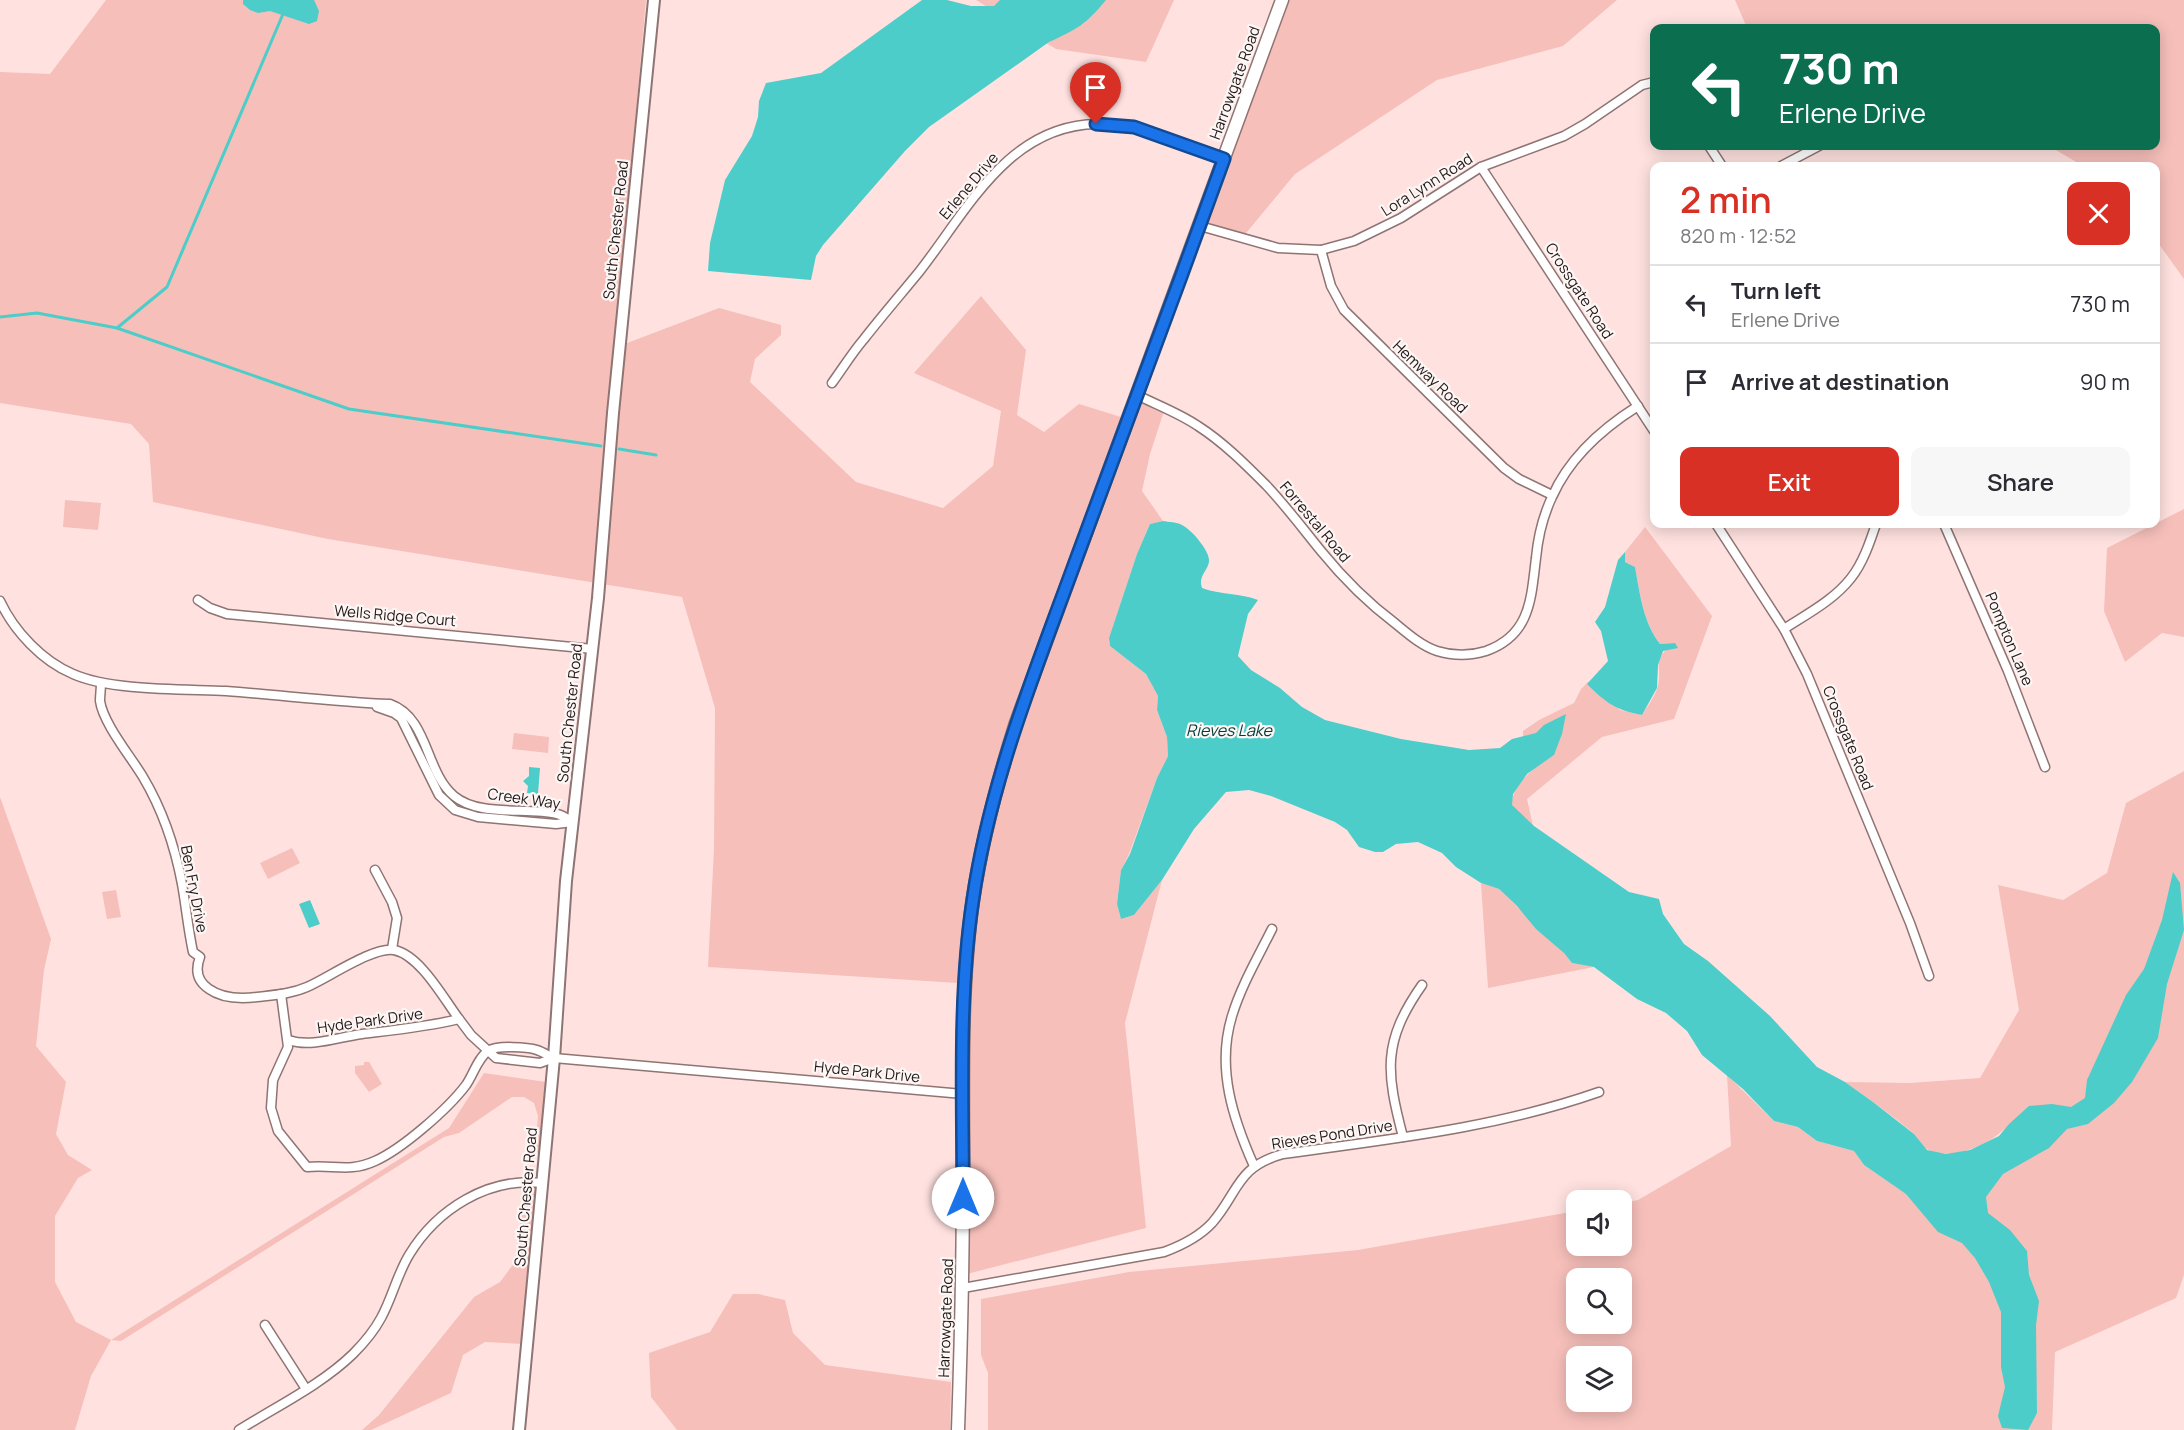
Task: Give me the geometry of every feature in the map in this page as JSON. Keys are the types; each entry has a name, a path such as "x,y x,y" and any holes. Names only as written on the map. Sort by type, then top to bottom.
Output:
{"main road":[{"name":"Harrowgate Road","path":"958,1430 963,1288 963,1094 967,952 973,898 986,831 1016,723 1282,0"}],"street":[{"name":"South Chester Road","path":"519,1430 554,1058 566,881 593,649 613,413 654,0"},
{"name":"Lora Lynn Road","path":"1200,226 1278,248 1322,250 1354,241 1401,218 1481,167 1564,136 1642,85 1650,83"},
{"name":"Erlene Drive","path":"832,383 862,340 920,271 989,179 1010,158 1035,140 1049,133 1077,125 1115,124 1152,132 1224,159"},
{"path":"1789,162 1811,150"},
{"name":"Crossgate Road","path":"1481,167 1650,424"},
{"name":"Hemway Road","path":"1322,250 1331,286 1344,310 1504,468 1519,479 1552,495"},
{"name":"Forrestal Road","path":"1137,395 1178,414 1217,440 1274,494 1344,577 1377,609 1412,637 1436,651 1455,655 1475,654 1488,650 1515,633 1528,612 1542,525 1552,495"},
{"path":"1552,495 1568,469 1589,444 1619,418 1638,406"},
{"name":"Crossgate Road","path":"1719,528 1784,629 1807,674 1910,923 1929,976"},
{"path":"1784,629 1840,591 1860,563 1874,528"},
{"name":"Pompton Lane","path":"1946,528 2008,671 2044,767"},
{"name":"Wells Ridge Court","path":"198,600 210,608 227,614 593,649"},
{"name":"Creek Way","path":"0,601 19,630 53,662 70,673 101,683 359,703 387,710 400,718 439,795 455,810 478,817 556,824 573,822"},
{"name":"Ben Fry Drive","path":"101,683 102,708 118,739 143,778 167,831 180,876 186,924 193,951 200,957 197,970 202,983 218,994 243,999 281,994"},
{"path":"375,870 392,902 397,918 392,949"},
{"path":"1254,1166 1230,1099 1225,1051 1232,1015 1272,929"},
{"path":"392,949 421,966 459,1019 487,1052 467,1083 440,1114 387,1155 358,1167 307,1167 278,1131 273,1120 271,1090 273,1080 285,1055 288,1040 281,994 306,987 377,952 392,949"},
{"path":"1403,1137 1391,1077 1391,1054 1399,1023 1422,985"},
{"name":"Hyde Park Drive","path":"288,1040 304,1044 359,1034 428,1027 459,1019"},
{"name":"Hyde Park Drive","path":"554,1058 540,1063 496,1058 487,1052 496,1047 537,1050 554,1058 963,1094"},
{"name":"Rieves Pond Drive","path":"963,1288 1164,1252 1178,1247 1214,1221 1238,1182 1254,1166 1271,1157 1462,1129 1566,1104 1599,1092"},
{"path":"239,1430 306,1389 353,1353 381,1318 408,1257 419,1241 449,1210 491,1188 524,1181 542,1183"},
{"path":"265,1325 306,1389"}],"shaded area":[{"path":"106,0 646,0 607,439 622,345 719,308 781,325 781,335 755,359 750,382 856,482 943,508 993,466 1001,411 914,373 981,296 1026,350 1017,415 1044,432 1079,404 1121,417 1021,687 975,853 961,943 958,983 708,967 714,849 715,708 682,597 328,539 153,502 149,444 131,424 0,403 0,72 50,74"},
{"path":"976,0 1174,0 1146,62 1056,49"},
{"path":"1282,0 1617,0 1563,46 1437,80 1295,174 1242,238 1200,226"},
{"path":"1735,0 2184,0 2184,279 2160,246 2160,162 2076,162 2056,150 2160,150 2160,24 1745,24"},
{"path":"1137,395 1165,408 1150,454 1142,491 1163,521 1150,524 1137,554 1109,638 1110,646 1146,674 1158,696 1157,710 1167,737 1168,756 1121,870 1117,904 1121,919 1134,915 1162,880 1125,1023 1146,1228 963,1275 967,952 1003,765"},
{"path":"65,500 101,503 98,530 63,527"},
{"path":"2184,509 2184,637 2162,633 2125,662 2104,611 2107,548 2146,528 2160,528 2160,521"},
{"path":"1645,527 1712,616 1674,719 1602,737 1527,799 1533,826 1511,805 1513,796 1516,788 1526,776 1554,755 1523,742 1523,731 1539,720 1574,703 1581,689 1588,682 1597,684 1620,710 1642,715 1657,689 1662,654 1675,643 1660,644 1654,635 1643,607 1635,567 1625,562 1625,552"},
{"path":"514,733 549,737 548,753 512,749"},
{"path":"2184,771 2184,1275 2176,1298 2055,1352 2052,1430 988,1430 988,1373 981,1355 981,1299 1129,1272 1358,1250 1566,1213 1566,1256 1632,1256 1632,1201 1638,1200 1731,1146 1727,1075 1774,1121 1798,1127 1817,1141 1854,1151 1864,1165 1905,1193 1961,1193 2006,1127 1991,1140 1969,1150 1958,1153 1936,1153 1925,1148 1912,1132 1845,1082 1910,1083 1980,1078 2019,1010 1998,885 2063,900 2107,873 2126,803"},
{"path":"0,797 51,939 44,970 36,1046 66,1082 56,1134 68,1155 92,1170 78,1178 55,1216 55,1282 76,1322 111,1340 91,1376 75,1430 0,1430"},
{"path":"292,848 300,863 268,879 260,863"},
{"path":"1481,883 1499,889 1572,963 1594,967 1488,988"},
{"path":"116,890 121,917 107,919 102,892"},
{"path":"364,1062 369,1062 382,1084 369,1092 355,1073 355,1066 364,1065"},
{"path":"484,1073 546,1082 540,1153 536,1152 535,1148 538,1116 534,1103 524,1097 512,1097 459,1133 444,1137 121,1341 111,1340 449,1128"},
{"path":"538,1177 523,1344 485,1342 463,1355 451,1393 371,1430 362,1430 379,1415 474,1297 500,1282 515,1262 522,1210 533,1180"},
{"path":"733,1294 758,1294 785,1300 793,1333 825,1365 951,1382 950,1430 677,1430 651,1397 649,1353 710,1332"}],"water":[{"path":"243,0 314,0 319,11 317,21 309,24 270,11 258,13 243,4"},
{"path":"922,0 947,0 971,6 994,6 1000,0 1106,0 1081,25 1049,42 929,127 905,151 823,245 816,256 811,280 708,271 710,243 725,180 752,136 758,117 759,101 766,83 821,73"},
{"name":"Rieves Lake","path":"1163,521 1178,523 1186,527 1204,547 1209,562 1202,577 1202,588 1258,600 1248,614 1238,656 1251,670 1280,688 1302,707 1325,720 1401,739 1469,750 1500,748 1512,739 1536,733 1544,725 1566,714 1554,755 1527,774 1513,794 1512,805 1534,826 1629,892 1659,899 1663,914 1684,944 1708,961 1770,1016 1817,1067 1845,1082 1873,1102 1914,1134 1927,1150 1946,1154 1970,1150 1999,1136 2029,1106 2052,1104 2071,1107 2085,1098 2087,1080 2126,995 2144,969 2162,920 2173,872 2180,883 2184,930 2167,984 2158,1038 2132,1082 2114,1103 2088,1124 2067,1129 2049,1148 2003,1174 1986,1197 1988,1213 2010,1230 2027,1251 2029,1275 2039,1301 2036,1325 2037,1413 2028,1430 2002,1428 1998,1416 2005,1387 2001,1367 2001,1312 1989,1282 1975,1258 1962,1243 1938,1232 1906,1194 1864,1165 1854,1151 1817,1141 1798,1127 1774,1121 1743,1089 1702,1055 1687,1031 1666,1013 1637,999 1594,967 1572,963 1499,889 1481,883 1456,867 1442,853 1418,842 1396,844 1383,852 1375,852 1359,847 1347,830 1335,822 1271,796 1249,790 1226,792 1194,829 1162,880 1134,915 1121,919 1117,904 1121,870 1130,854 1157,778 1168,756 1167,737 1157,710 1158,696 1146,674 1110,646 1109,638 1137,554 1150,524"},
{"path":"1625,552 1625,562 1635,567 1643,607 1654,635 1660,644 1675,643 1678,648 1663,651 1658,665 1657,688 1642,715 1612,705 1587,684 1608,661 1601,631 1595,622 1605,607 1618,560"},
{"path":"529,767 540,768 538,794 527,793 528,786 523,781 529,776"},
{"path":"310,900 320,924 309,928 299,904"}],"waterway":[{"path":"117,328 167,287 283,14"},
{"path":"0,317 37,313 117,328 349,409 601,446"},
{"path":"619,449 656,455"}],"route":[{"path":"963,1198 964,1001 967,952 973,898 986,831 1016,723 1224,159 1134,127 1096,124"}]}
